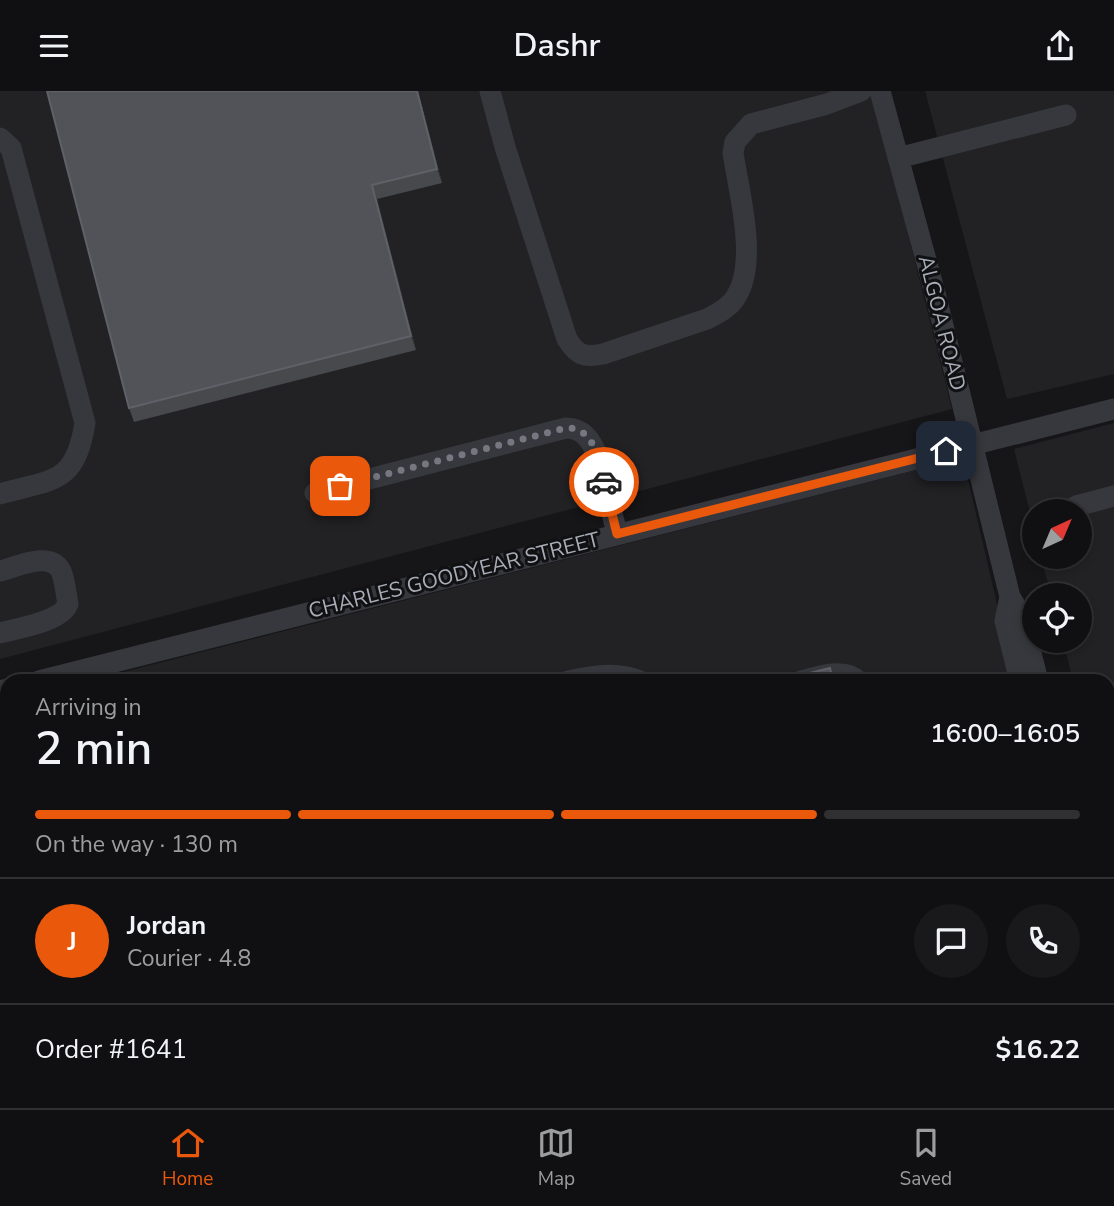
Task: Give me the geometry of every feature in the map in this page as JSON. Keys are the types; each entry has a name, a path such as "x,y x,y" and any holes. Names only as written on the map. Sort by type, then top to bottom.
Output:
{"street":[{"path":"490,91 566,339 574,351 589,357 707,319 733,301 744,278 746,265 744,229 733,153 736,142 751,124 827,104 860,91"},
{"name":"ALGOA ROAD","path":"880,91 935,293 1010,597 1022,617 1036,674"},
{"path":"898,158 1066,115"},
{"path":"0,138 10,148 85,423 81,447 74,463 60,477 0,494"},
{"name":"CHARLES GOODYEAR STREET","path":"66,674 1114,409"},
{"path":"315,492 574,428 588,438 597,455 617,534"},
{"path":"1092,502 1114,496"},
{"path":"0,571 40,560 56,564 62,572 68,604 57,616 0,633"},
{"name":"ALGOA ROAD","path":"1010,597 1005,621 1018,674"}],"shaded area":[{"path":"0,91 872,91 952,409 0,659"},
{"path":"925,91 1114,91 1114,374 1007,399"},
{"path":"1114,423 1114,674 1071,674 1066,653 1092,653 1092,583 1048,583 1044,569 1092,569 1092,499 1027,499 1014,449"},
{"path":"963,458 1013,674 115,674"}],"building":[{"path":"47,91 417,91 437,169 372,185 411,336 129,408"},
{"path":"830,668 831,674 806,674"}],"way so far":[{"path":"340,486 566,428 574,428 593,443 604,482"}],"route":[{"path":"604,482 617,534 946,451"}]}
